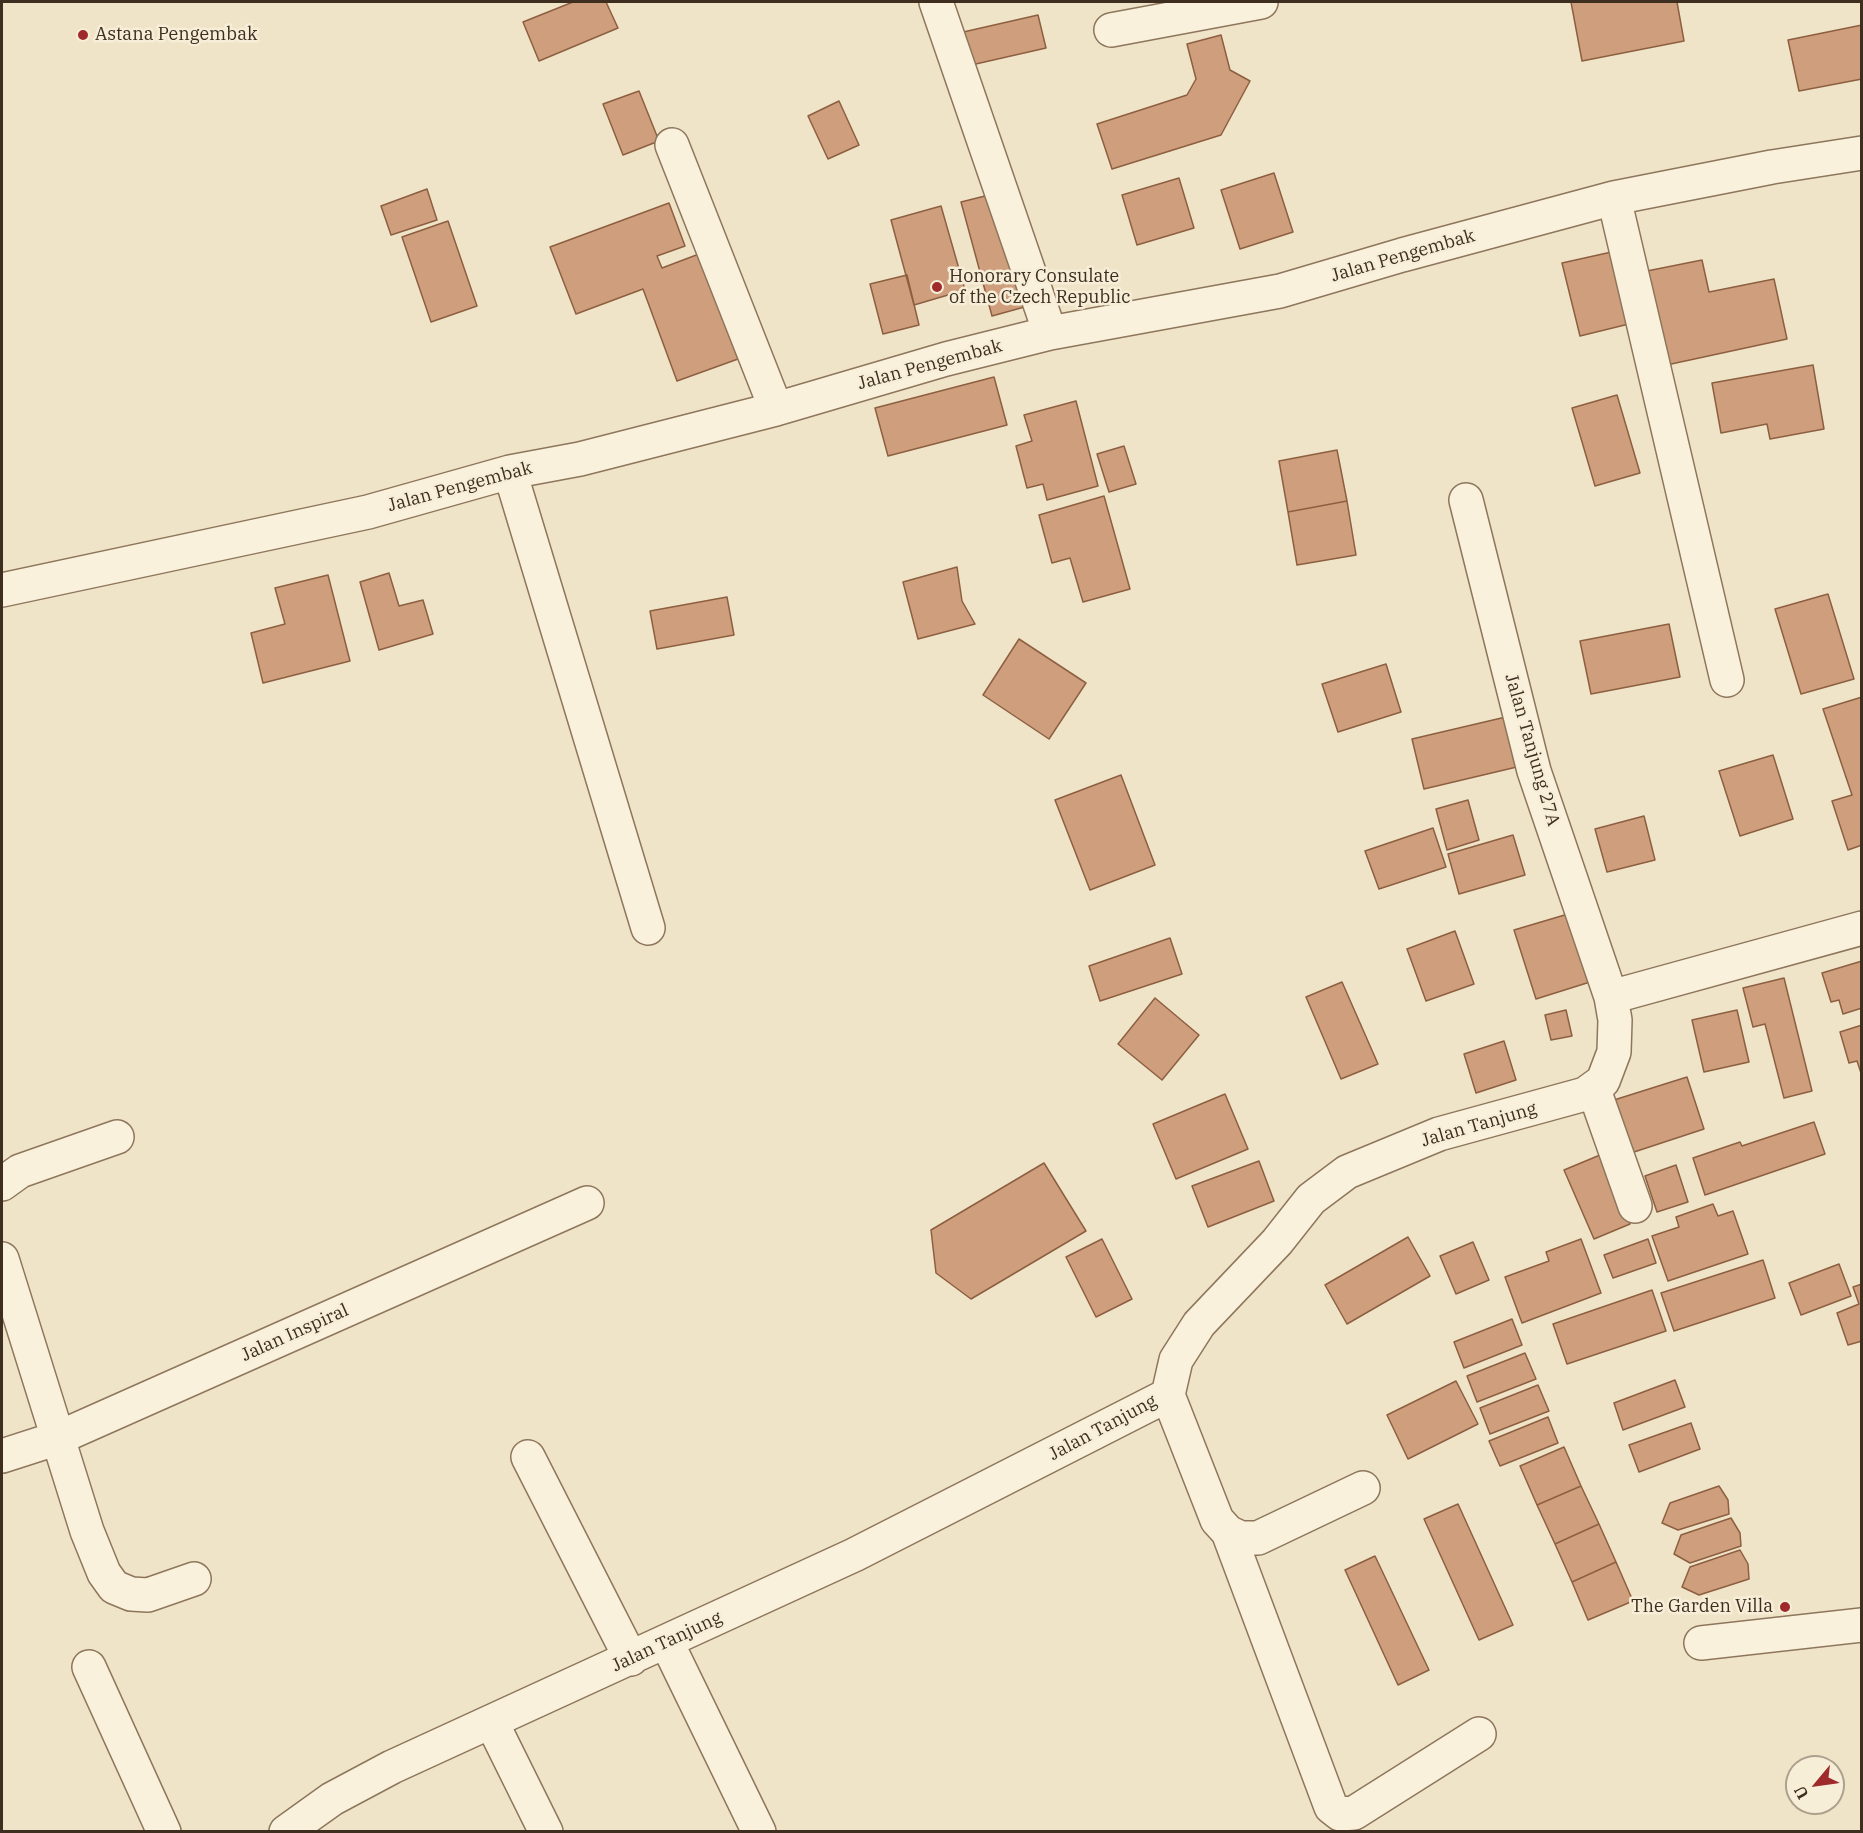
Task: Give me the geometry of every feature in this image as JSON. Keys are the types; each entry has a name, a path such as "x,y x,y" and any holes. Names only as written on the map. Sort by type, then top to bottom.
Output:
{"street":[{"path":"936,2 1050,333"},
{"path":"1112,30 1261,2"},
{"path":"672,145 776,409"},
{"name":"Jalan Pengembak","path":"2,590 368,512 510,472 580,459 776,409 946,359 1050,333 1280,291 1402,255 1614,198 1772,167 1862,153"},
{"path":"1614,198 1727,680"},
{"path":"510,472 648,928"},
{"name":"Jalan Tanjung 27A","path":"1466,500 1534,771 1611,997"},
{"path":"1635,1206 1594,1090 1604,1081 1614,1052 1615,1020 1611,997 1862,928"},
{"name":"Jalan Tanjung","path":"286,1832 332,1799 392,1767 854,1555 1168,1395 1176,1360 1199,1324 1277,1242 1311,1198 1347,1172 1439,1134 1536,1109 1594,1090"},
{"path":"2,1184 20,1171 117,1137"},
{"name":"Jalan Inspiral","path":"2,1456 58,1438 586,1203"},
{"path":"2,1259 87,1531 104,1573 114,1587 131,1594 147,1595 194,1579"},
{"path":"1168,1395 1217,1520 1228,1532 1331,1807 1340,1814 1354,1813 1479,1734"},
{"path":"528,1457 631,1659"},
{"path":"1228,1532 1242,1538 1258,1538 1363,1488"},
{"path":"1701,1643 1862,1625"},
{"path":"667,1642 759,1832"},
{"path":"89,1667 164,1832"},
{"path":"492,1723 546,1832"}],"building":[{"path":"573,2 606,2 618,28 539,61 523,22"},
{"path":"1571,2 1677,2 1684,41 1582,61"},
{"path":"1038,15 1046,48 967,66 959,33"},
{"path":"1862,25 1862,79 1799,91 1788,40"},
{"path":"1221,35 1230,70 1250,81 1221,135 1112,169 1097,124 1187,95 1196,79 1187,44"},
{"path":"639,91 659,141 623,155 603,104"},
{"path":"839,101 859,145 828,159 808,116"},
{"path":"1274,173 1293,232 1240,249 1221,190"},
{"path":"1179,178 1194,228 1137,245 1122,195"},
{"path":"427,189 437,220 391,235 381,206"},
{"path":"997,193 1028,306 992,316 961,202"},
{"path":"669,203 685,246 657,256 662,268 699,254 738,359 677,381 643,289 576,314 550,247"},
{"path":"941,206 965,290 914,305 891,220"},
{"path":"448,221 477,306 431,322 402,237"},
{"path":"1616,251 1633,323 1580,336 1562,263"},
{"path":"1702,260 1709,292 1774,279 1787,339 1662,366 1642,272"},
{"path":"907,275 919,325 883,334 870,284"},
{"path":"1813,365 1824,429 1770,439 1767,424 1721,433 1712,383"},
{"path":"994,377 1007,425 888,456 875,408"},
{"path":"1617,395 1640,473 1595,486 1572,408"},
{"path":"1076,401 1098,486 1047,500 1043,484 1027,488 1016,446 1032,441 1024,415"},
{"path":"1124,446 1136,484 1109,492 1097,454"},
{"path":"1337,450 1347,501 1288,512 1279,461"},
{"path":"1104,496 1130,589 1083,602 1070,558 1052,563 1039,515"},
{"path":"1347,501 1356,555 1297,565 1288,512"},
{"path":"957,567 962,601 975,624 918,639 903,582"},
{"path":"389,573 399,606 423,600 433,634 379,650 360,582"},
{"path":"328,575 350,661 263,683 251,633 285,624 275,588"},
{"path":"1828,594 1854,679 1801,694 1775,609"},
{"path":"727,597 734,635 657,649 650,611"},
{"path":"1669,624 1680,677 1591,694 1580,641"},
{"path":"1019,639 1086,683 1049,739 983,695"},
{"path":"1386,664 1401,712 1338,732 1322,684"},
{"path":"1862,697 1862,845 1848,850 1832,801 1852,795 1823,709"},
{"path":"1510,716 1521,766 1424,789 1412,739"},
{"path":"1773,755 1793,819 1740,836 1719,771"},
{"path":"1121,775 1155,865 1090,890 1055,800"},
{"path":"1468,800 1479,840 1447,850 1436,809"},
{"path":"1644,816 1655,860 1607,872 1595,829"},
{"path":"1433,828 1446,867 1379,889 1365,851"},
{"path":"1513,835 1525,875 1459,894 1448,854"},
{"path":"1568,914 1590,982 1536,999 1514,930"},
{"path":"1455,931 1474,984 1426,1001 1407,949"},
{"path":"1170,938 1182,974 1100,1001 1089,966"},
{"path":"1862,961 1862,1008 1843,1014 1839,1000 1831,1002 1822,973"},
{"path":"1784,978 1812,1091 1784,1098 1765,1024 1753,1027 1743,988"},
{"path":"1342,982 1378,1064 1341,1079 1306,997"},
{"path":"1155,998 1199,1035 1162,1080 1118,1044"},
{"path":"1566,1010 1572,1036 1551,1040 1545,1015"},
{"path":"1737,1010 1749,1062 1704,1072 1692,1020"},
{"path":"1862,1025 1861,1073 1857,1061 1849,1063 1840,1032"},
{"path":"1504,1041 1516,1080 1476,1093 1464,1054"},
{"path":"1687,1077 1704,1129 1631,1153 1614,1100"},
{"path":"1225,1094 1248,1149 1176,1179 1153,1124"},
{"path":"1814,1122 1825,1154 1705,1195 1693,1158 1740,1142 1742,1146"},
{"path":"1600,1155 1630,1224 1594,1239 1564,1170"},
{"path":"1259,1161 1274,1201 1208,1227 1192,1186"},
{"path":"1044,1163 1086,1231 971,1299 936,1273 931,1230"},
{"path":"1676,1165 1688,1202 1657,1212 1645,1176"},
{"path":"1713,1204 1718,1216 1733,1211 1748,1254 1668,1281 1652,1236 1679,1227 1676,1217"},
{"path":"1408,1237 1430,1276 1347,1324 1325,1285"},
{"path":"1102,1239 1132,1299 1096,1317 1066,1257"},
{"path":"1581,1239 1601,1293 1522,1323 1505,1277 1549,1261 1546,1252"},
{"path":"1648,1239 1656,1263 1613,1278 1604,1255"},
{"path":"1473,1242 1489,1280 1456,1294 1440,1256"},
{"path":"1763,1260 1775,1298 1674,1331 1661,1293"},
{"path":"1839,1264 1851,1296 1801,1315 1789,1283"},
{"path":"1862,1284 1862,1341 1848,1345 1837,1313 1859,1304 1853,1287"},
{"path":"1652,1290 1666,1331 1567,1364 1553,1324"},
{"path":"1512,1319 1522,1345 1464,1368 1454,1342"},
{"path":"1525,1353 1536,1379 1477,1402 1467,1376"},
{"path":"1675,1380 1685,1407 1623,1430 1614,1403"},
{"path":"1456,1381 1478,1424 1408,1459 1387,1415"},
{"path":"1538,1385 1549,1411 1490,1434 1480,1408"},
{"path":"1548,1417 1558,1443 1500,1466 1489,1441"},
{"path":"1691,1423 1700,1449 1639,1472 1629,1445"},
{"path":"1564,1447 1581,1486 1537,1505 1520,1466"},
{"path":"1581,1486 1599,1524 1555,1544 1537,1505"},
{"path":"1719,1486 1728,1500 1729,1514 1678,1530 1662,1523 1670,1503"},
{"path":"1458,1504 1513,1625 1479,1640 1424,1519"},
{"path":"1731,1518 1740,1533 1741,1546 1690,1563 1674,1554 1681,1535"},
{"path":"1599,1524 1616,1562 1572,1582 1555,1544"},
{"path":"1740,1550 1748,1564 1749,1579 1699,1595 1682,1587 1690,1567"},
{"path":"1375,1556 1429,1670 1398,1685 1345,1570"},
{"path":"1616,1562 1633,1601 1588,1620 1572,1582"}],"place":[{"name":"Astana Pengembak","path":"83,35"},
{"name":"Honorary Consulate of the Czech Republic","path":"937,287"},
{"name":"The Garden Villa","path":"1785,1607"}]}
